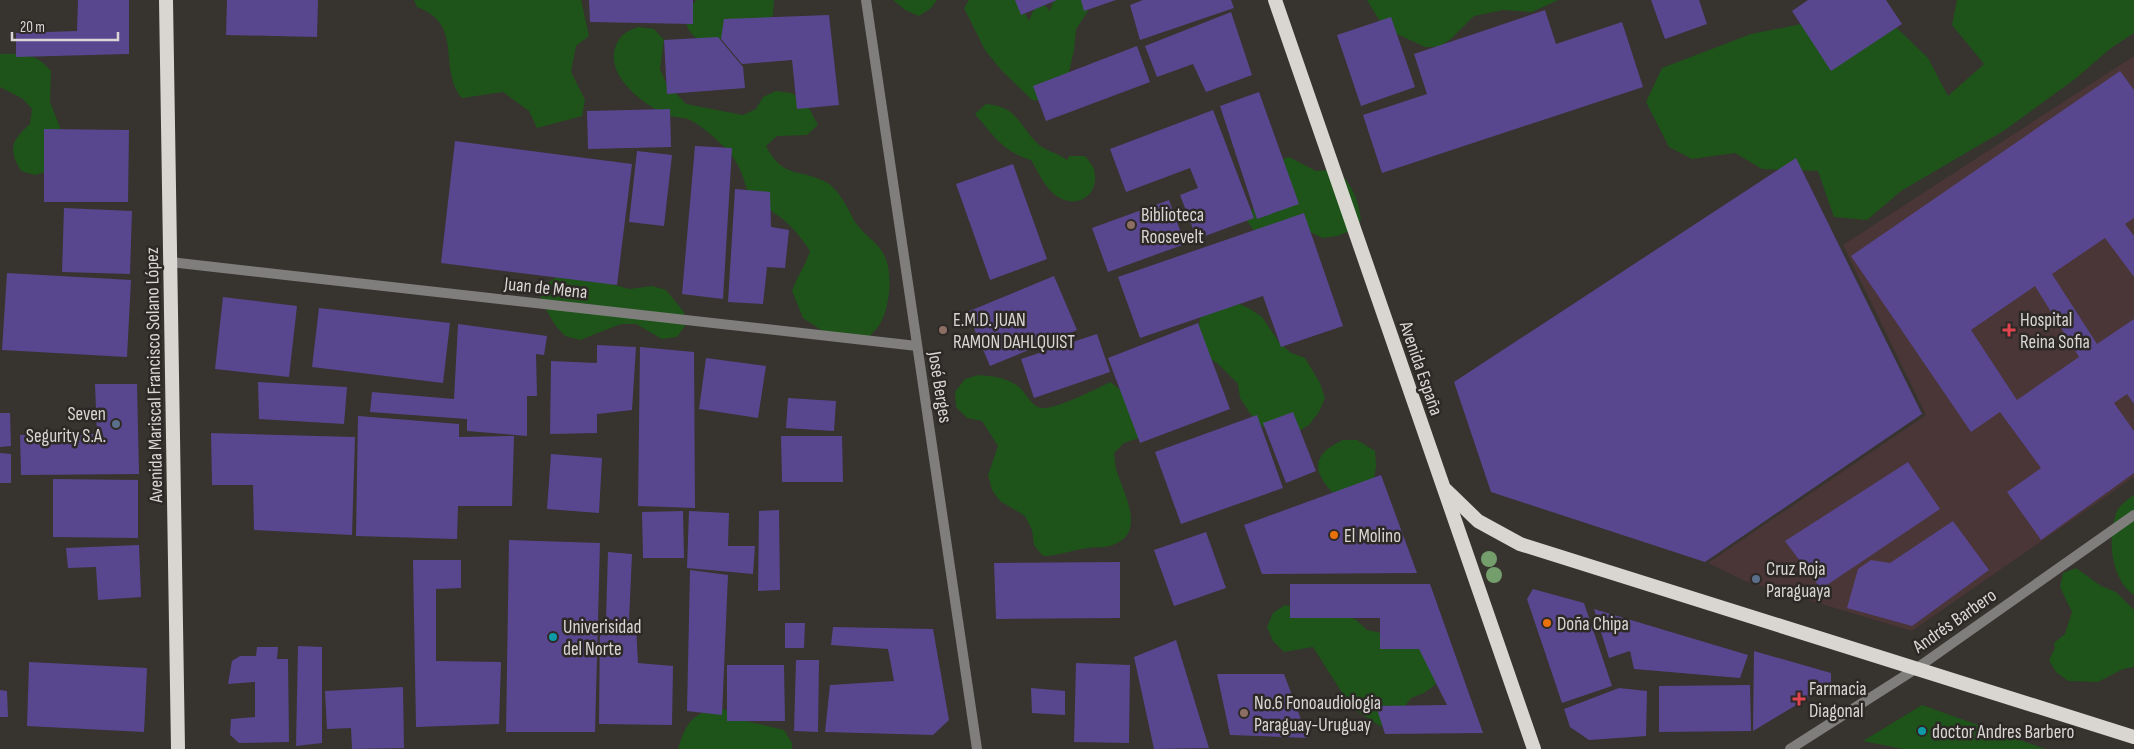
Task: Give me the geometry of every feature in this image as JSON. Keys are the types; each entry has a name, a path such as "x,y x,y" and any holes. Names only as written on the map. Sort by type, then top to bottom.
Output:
{"highway":[{"name":"Avenida Mariscal Francisco Solano López","path":"166,0 178,749"},
{"name":"Avenida España","path":"1275,0 1534,749"},
{"path":"1444,487 1478,521 1520,544 2134,737"}],"street":[{"name":"José Berges","path":"866,0 977,749"},
{"name":"Juan de Mena","path":"170,262 917,346"},
{"name":"Andrés Barbero","path":"1790,749 1917,668 2134,515"}],"shaded area":[{"name":"Hospital Reina Sofia","path":"2134,56 2134,477 1912,631 1745,581 1708,563 1926,415 1843,245"}],"green space":[{"path":"414,0 581,0 589,36 576,46 571,72 585,100 582,116 537,128 529,111 503,92 462,98 451,74 446,36 441,25 432,15 417,7"},
{"path":"696,0 774,0 773,15 762,25 705,44 692,35 687,25 688,13"},
{"path":"893,0 937,0 931,8 919,16 905,10"},
{"path":"969,0 1015,0 1020,4 1029,21 1033,11 1042,2 1050,11 1053,2 1056,0 1082,0 1088,11 1076,29 1074,50 1068,76 1043,101 1032,100 1002,71 985,50 964,8"},
{"path":"1367,0 1558,0 1532,12 1503,10 1474,16 1451,39 1439,47 1425,47 1384,28"},
{"path":"1957,0 2134,0 2134,33 2111,48 2075,79 2005,130 1901,191 1867,220 1834,217 1818,171 1762,169 1735,153 1692,159 1669,147 1646,102 1662,68 1751,34 1877,9 1928,58 1948,96 1984,64 1952,25"},
{"path":"638,27 654,29 664,40 660,69 666,83 686,104 743,115 756,109 763,97 776,91 791,93 804,99 818,125 807,135 777,136 766,146 772,156 785,168 831,185 843,200 858,226 883,253 890,279 888,299 880,324 870,336 827,334 803,318 792,291 810,251 804,242 784,221 750,194 734,158 713,136 690,120 671,116 652,107 632,92 624,83 614,63 615,47 622,36"},
{"path":"0,54 22,54 34,57 51,71 50,102 61,130 49,171 35,175 21,171 14,157 15,141 30,124 32,109 23,99 0,87"},
{"path":"986,104 997,106 1012,113 1032,138 1044,148 1067,160 1069,156 1085,156 1094,169 1095,177 1092,190 1088,195 1077,201 1070,201 1062,199 1052,192 1031,160 1021,157 999,142 975,114"},
{"path":"1289,157 1316,171 1336,169 1341,174 1353,192 1360,213 1361,220 1351,230 1338,236 1323,238 1297,226 1255,232 1247,221 1253,208 1252,199 1274,162"},
{"path":"558,276 587,277 629,289 652,286 666,290 684,312 685,326 677,337 662,339 636,324 621,324 580,340 565,336 555,325 540,299 546,284"},
{"path":"1227,298 1262,317 1279,342 1291,353 1305,358 1320,383 1325,398 1319,412 1309,425 1297,432 1268,430 1256,422 1240,398 1238,384 1217,363 1206,356 1198,329 1201,315"},
{"path":"978,375 1010,381 1022,390 1034,405 1041,408 1065,403 1110,382 1122,391 1139,438 1124,443 1114,453 1116,469 1130,510 1130,530 1124,538 1109,546 1043,556 1034,545 1032,530 1025,516 1000,501 992,490 988,475 998,446 982,421 967,418 956,407 955,392 965,379"},
{"path":"1343,440 1357,440 1375,451 1376,466 1374,480 1334,494 1321,478 1318,464 1320,457 1325,451"},
{"path":"2134,495 2134,595 2126,588 2115,568 2112,532 2117,511 2122,504"},
{"path":"2076,568 2101,586 2116,592 2134,610 2134,667 2123,669 2098,682 2068,681 2056,672 2049,660 2055,648 2054,643 2065,634 2072,612 2060,587 2063,573"},
{"path":"1285,605 1313,612 1342,613 1356,620 1367,630 1381,633 1402,630 1440,670 1436,684 1424,693 1411,698 1394,721 1380,726 1355,710 1313,647 1284,652 1273,641 1267,627 1273,613"},
{"path":"1922,705 2045,749 1903,749 1863,741"},
{"path":"720,708 734,713 746,721 784,730 792,743 792,749 678,749 684,732 692,720 703,712"}],"building":[{"path":"78,0 129,0 129,54 16,57 16,33 77,31"},
{"path":"227,0 318,0 317,37 226,35"},
{"path":"589,0 693,0 693,24 590,22"},
{"path":"1015,0 1057,0 1021,15"},
{"path":"1081,0 1116,0 1084,11"},
{"path":"1143,0 1231,0 1234,8 1140,40 1130,5"},
{"path":"1651,0 1699,0 1707,24 1665,39"},
{"path":"1808,0 1886,0 1902,24 1831,71 1792,11"},
{"path":"1545,10 1556,44 1622,22 1643,87 1382,173 1363,115 1427,94 1414,54"},
{"path":"1231,12 1252,75 1206,92 1193,64 1157,77 1145,46"},
{"path":"829,15 839,105 797,109 792,60 742,64 721,39 724,19"},
{"path":"1391,17 1415,87 1361,106 1337,35"},
{"path":"718,37 743,67 745,88 667,94 664,40"},
{"path":"1137,46 1150,82 1046,121 1033,86"},
{"path":"2120,71 2134,90 2134,218 2125,224 2134,236 2134,277 2105,238 2052,274 2097,344 2134,319 2134,404 2127,394 2114,403 2134,431 2134,473 2041,540 2007,492 2041,468 2000,412 1971,432 1851,256","holes":["2035,286 2079,357 2017,400 1971,330"]},
{"path":"1259,92 1299,204 1257,219 1220,106"},
{"path":"670,109 671,147 588,149 587,111"},
{"path":"1213,110 1254,218 1197,239 1180,195 1198,188 1190,168 1126,192 1110,149"},
{"path":"44,129 129,130 128,202 44,202"},
{"path":"455,141 632,164 617,285 441,263"},
{"path":"695,146 732,148 723,299 682,294"},
{"path":"637,151 672,155 664,226 629,222"},
{"path":"1796,158 1922,414 1705,562 1491,492 1454,382"},
{"path":"1013,164 1047,259 990,280 956,184"},
{"path":"735,189 770,192 771,227 789,230 785,268 767,267 763,304 728,302"},
{"path":"1169,200 1185,244 1108,272 1092,228"},
{"path":"64,208 132,211 130,274 62,272"},
{"path":"1304,213 1343,326 1281,347 1263,296 1140,338 1118,277"},
{"path":"7,273 131,280 127,357 2,350"},
{"path":"1054,276 1077,330 990,366 967,312"},
{"path":"223,297 297,306 289,377 215,369"},
{"path":"319,308 450,323 443,383 312,367"},
{"path":"1198,323 1230,409 1140,443 1108,358"},
{"path":"458,324 547,336 544,355 536,354 537,396 527,396 527,436 467,431 467,419 370,412 372,392 454,399"},
{"path":"1097,334 1110,372 1034,398 1021,359"},
{"path":"597,345 636,347 632,410 597,414 597,433 550,434 551,361 597,363"},
{"path":"640,347 694,352 695,508 638,506"},
{"path":"706,358 766,366 758,418 699,409"},
{"path":"258,382 347,387 344,424 259,419"},
{"path":"95,384 137,384 139,474 21,475 20,435 97,434"},
{"path":"788,398 836,401 834,431 786,428"},
{"path":"1293,412 1316,471 1286,483 1263,423"},
{"path":"0,413 10,413 11,446 0,447"},
{"path":"1257,415 1283,488 1181,524 1155,452"},
{"path":"358,416 459,424 459,437 514,436 512,506 458,506 457,539 356,536"},
{"path":"211,433 355,437 352,535 254,530 253,485 212,485"},
{"path":"781,436 842,436 843,482 782,482"},
{"path":"0,453 11,454 11,483 0,483"},
{"path":"551,454 602,458 599,513 547,509"},
{"path":"1908,462 1940,509 1821,589 1785,541"},
{"path":"1381,475 1417,573 1262,574 1244,525"},
{"path":"53,479 138,480 138,538 53,537"},
{"path":"779,510 780,590 758,591 759,511"},
{"path":"683,511 684,558 643,558 642,512"},
{"path":"689,511 729,513 728,546 755,546 753,574 687,568"},
{"path":"1953,521 1989,570 1912,626 1847,608 1858,569 1871,560 1890,563"},
{"path":"1206,532 1226,588 1174,606 1154,550"},
{"name":"Univerisidad del Norte","path":"509,540 600,543 595,732 506,732"},
{"path":"139,545 141,597 98,600 96,567 68,568 66,548"},
{"path":"608,552 632,554 629,621 606,619"},
{"path":"413,560 461,560 461,588 436,589 436,661 501,662 499,724 416,727"},
{"path":"1120,562 1120,618 996,619 994,563"},
{"path":"690,570 728,575 722,715 687,711"},
{"path":"1290,584 1430,584 1483,733 1385,734 1376,706 1447,705 1419,649 1380,649 1380,618 1290,618"},
{"path":"1533,589 1584,603 1612,686 1562,703 1527,599"},
{"path":"1594,609 1748,655 1740,678 1634,669 1630,651 1609,658"},
{"path":"600,623 636,625 638,663 673,666 672,725 599,724"},
{"path":"785,623 805,623 804,648 785,648"},
{"path":"833,627 933,629 949,720 933,735 825,732 830,685 894,681 888,649 831,645"},
{"path":"1176,640 1209,748 1154,749 1134,657"},
{"path":"298,646 322,647 322,743 296,746"},
{"path":"257,647 278,647 277,659 288,659 289,742 239,743 230,735 231,719 255,717 255,682 228,684 232,661 240,656 256,656"},
{"path":"1754,651 1831,673 1831,684 1753,731"},
{"path":"796,660 819,660 818,732 794,731"},
{"path":"29,662 147,668 144,732 27,726"},
{"path":"1076,663 1130,665 1129,743 1074,742"},
{"path":"727,665 784,665 785,721 727,721"},
{"path":"1217,674 1284,674 1308,738 1230,735"},
{"path":"1750,685 1751,731 1659,732 1659,686"},
{"path":"403,687 404,748 352,749 351,728 327,729 325,691"},
{"path":"1031,688 1065,691 1065,715 1032,713"},
{"path":"1619,688 1647,691 1646,736 1589,740 1570,727 1564,709"},
{"path":"0,690 7,691 8,717 0,717"}],"place":[{"name":"Biblioteca Roosevelt","path":"1131,225"},
{"name":"E.M.D. JUAN RAMON DAHLQUIST","path":"943,330"},
{"name":"Hospital Reina Sofia","path":"2009,330"},
{"name":"Seven Segurity S.A.","path":"116,424"},
{"name":"El Molino","path":"1334,535"},
{"name":"Cruz Roja Paraguaya","path":"1756,579"},
{"name":"Doña Chipa","path":"1547,623"},
{"name":"Univerisidad del Norte","path":"553,637"},
{"name":"Farmacia Diagonal","path":"1799,699"},
{"name":"No.6 Fonoaudiologia Paraguay-Uruguay","path":"1244,713"},
{"name":"doctor Andres Barbero","path":"1922,731"}]}
